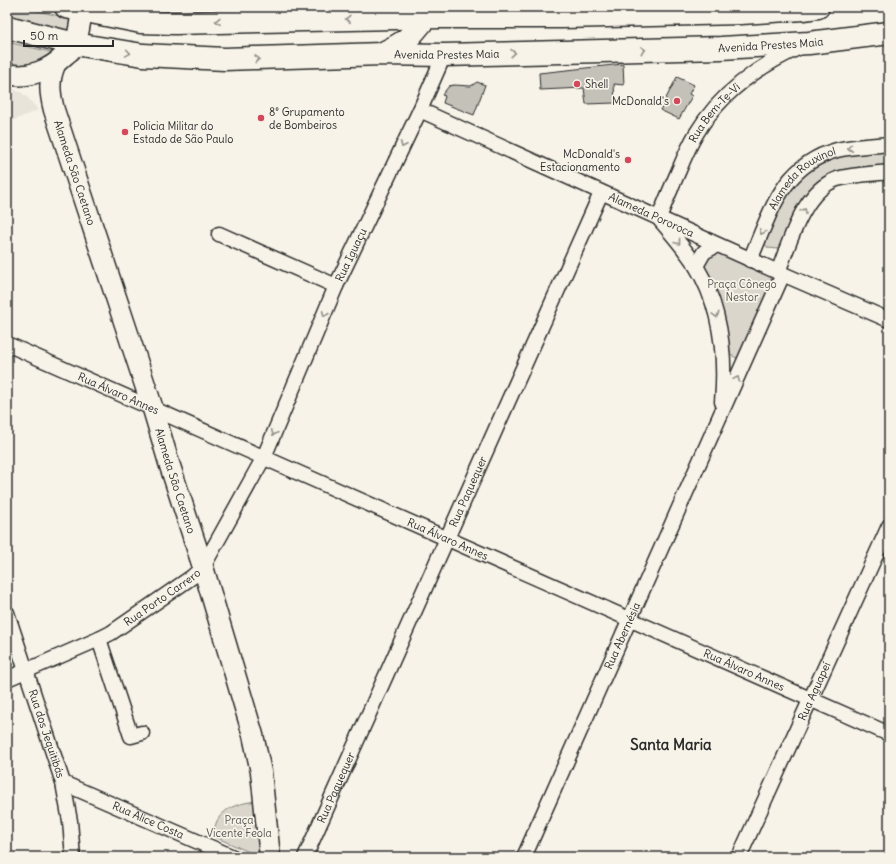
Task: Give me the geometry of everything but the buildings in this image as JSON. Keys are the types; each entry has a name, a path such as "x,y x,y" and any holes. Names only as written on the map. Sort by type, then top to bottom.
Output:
{"highway":[{"path":"78,8 141,22 175,23 419,12 558,12 808,8"},
{"path":"382,54 407,40 413,34 419,12"},
{"name":"Avenida Prestes Maia","path":"7,27 75,44 143,55 196,59 252,59 382,54 444,55 706,48 809,43 889,33"}],"main road":[{"path":"12,75 43,71 55,65 75,44 78,8"},
{"name":"Alameda São Caetano","path":"55,65 50,83 54,110 153,409 203,567 253,735 261,772 270,857"},
{"name":"Alameda São Caetano","path":"12,75 28,81 36,87 47,99 54,110"}],"street":[{"name":"Rua Bem-Te-Vi","path":"659,218 688,149 695,135 710,113 727,95 750,76 790,52 809,43"},
{"name":"Rua Iguaçu","path":"264,457 336,286 420,110 444,55"},
{"name":"Alameda Pororoca","path":"420,110 750,260 887,318"},
{"name":"Alameda Rouxinol","path":"750,260 782,189 798,170 818,157 833,152 889,144"},
{"name":"Alameda Rouxinol","path":"780,273 798,221 810,201 817,193 836,180 848,176 889,172"},
{"name":"Rua Paquequer","path":"305,857 601,193"},
{"path":"659,218 696,266 711,296 720,331 724,364 721,414"},
{"path":"219,234 336,286"},
{"path":"696,266 704,252 718,245"},
{"path":"721,414 780,273"},
{"name":"Rua Álvaro Annes","path":"7,344 889,734"},
{"name":"Rua Abernésia","path":"524,857 721,414"},
{"name":"Rua Porto Carrero","path":"7,679 99,639 192,577 203,567 264,457"},
{"name":"Rua Aguapeí","path":"739,857 889,526"},
{"name":"Rua dos Jequitibás","path":"7,613 63,783 70,821 73,857"},
{"path":"99,639 131,736 142,733"},
{"name":"Rua Alice Costa","path":"63,783 233,857"}],"shaded area":[{"path":"7,86 22,93 38,110 7,123"}],"green space":[{"path":"7,7 22,7 71,19 67,36 7,21"},
{"path":"7,42 55,53 32,66 7,65"},
{"path":"889,148 889,167 832,176 781,247 778,249 768,248 764,240 779,207 802,174 828,158"},
{"name":"Praça Cônego Nestor","path":"715,253 722,254 766,273 771,277 771,287 740,355 736,358 730,354 726,331 704,268 706,259"},
{"name":"Praça Vicente Feola","path":"256,801 260,856 213,836 217,821 224,812 234,806"}],"place":[{"name":"Shell","path":"577,84"},
{"name":"McDonald's","path":"677,101"},
{"name":"8° Grupamento de Bombeiros","path":"261,118"},
{"name":"Policia Militar do Estado de São Paulo","path":"125,132"},
{"name":"McDonald's Estacionamento","path":"628,160"}],"district":[{"name":"Santa Maria","path":"671,745"}]}
